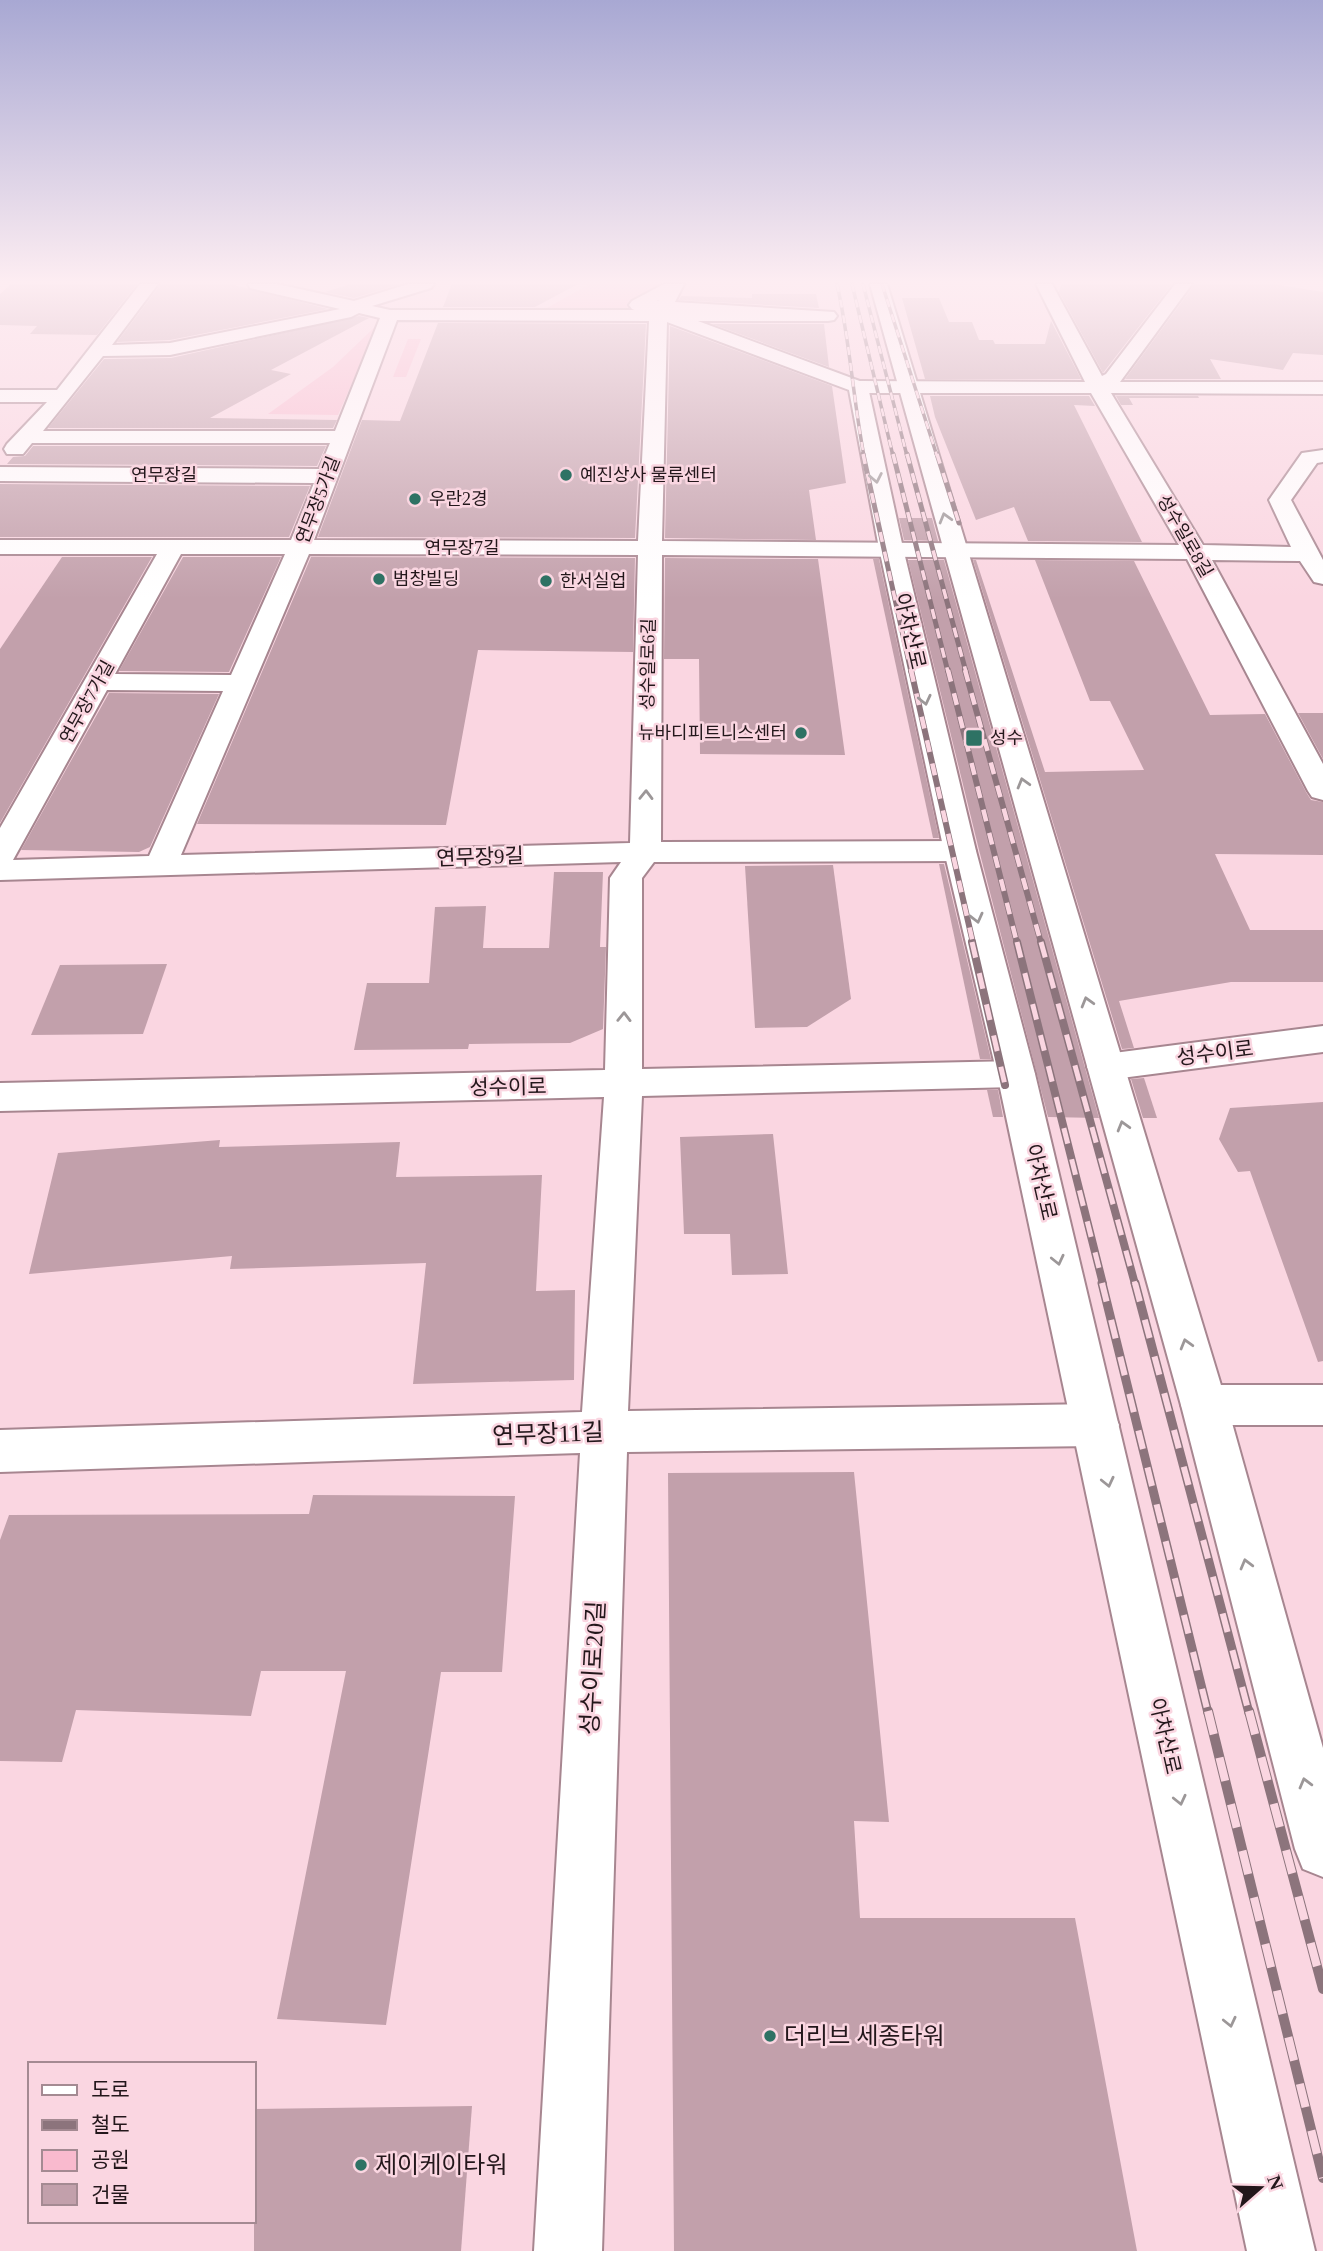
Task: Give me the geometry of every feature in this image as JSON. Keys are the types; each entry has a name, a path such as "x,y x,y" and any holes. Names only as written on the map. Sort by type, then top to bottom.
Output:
{"street":[{"path":"0,466 68,389"},
{"name":"연무장5가길","path":"160,867 300,547 361,389"},
{"name":"성수일로6길","path":"645,852 650,548 649,389"},
{"name":"아차산로","path":"858,389 891,548 960,851 1016,1074 1281,2251"},
{"path":"909,389 1204,1405 1323,1849"},
{"name":"성수일로8길","path":"1099,389 1196,553 1323,791"},
{"path":"0,396 63,396"},
{"name":"연무장길","path":"26,437 342,437"},
{"path":"1323,456 1310,458 1280,500 1307,554 1323,577"},
{"name":"연무장길","path":"0,474 323,486"},
{"name":"연무장길","path":"0,496 323,486"},
{"name":"연무장7길","path":"0,547 891,548 1307,554"},
{"name":"연무장7가길","path":"0,856 173,547"},
{"path":"99,682 241,683"},
{"name":"연무장9길","path":"0,870 645,852 960,851"},
{"path":"622,1085 626,878 645,852"},
{"name":"성수이로","path":"1106,1067 1323,1039"},
{"name":"성수이로","path":"0,1097 1016,1074"},
{"name":"성수이로20길","path":"568,2251 604,1432 623,1124 622,1085"},
{"path":"1204,1405 1323,1405"},
{"name":"연무장11길","path":"0,1451 604,1432 1096,1425"}],"green space":[{"path":"303,389 349,389 338,415 268,414"}],"building":[{"path":"80,389 263,389 210,418 337,420 333,428 48,428"},
{"path":"412,389 643,389 635,538 318,537 362,420 400,421"},
{"path":"669,389 832,389 846,483 809,490 816,540 665,538"},
{"path":"930,396 1089,396 1095,406 1074,405 1142,542 1028,541 1014,507 976,520 935,417"},
{"path":"1116,396 1199,398 1129,398 1133,405 1121,405"},
{"path":"33,446 326,446 317,466 7,464 13,457 25,456"},
{"path":"0,484 310,486 289,537 0,537"},
{"path":"899,518 932,518 938,541 904,540"},
{"path":"62,557 152,557 0,823 0,649"},
{"path":"183,557 281,557 229,672 119,671"},
{"path":"311,557 635,558 633,652 478,650 446,825 197,824"},
{"path":"665,558 818,559 845,755 700,754 699,659 664,659"},
{"path":"873,559 879,559 939,838 933,838"},
{"path":"908,560 944,560 1099,1118 1048,1117"},
{"path":"973,560 976,560 1045,772 1144,770 1110,701 1090,701 1035,560 1134,561 1210,715 1265,714 1311,800 1323,802 1323,855 1215,854 1250,930 1323,930 1323,982 1231,982 1119,1001 1134,1048 1122,1049"},
{"path":"109,693 219,694 150,847 139,852 21,850"},
{"path":"1298,713 1323,713 1323,759"},
{"path":"939,864 944,864 991,1059 980,1059"},
{"path":"833,865 851,999 807,1027 755,1028 745,866"},
{"path":"554,872 603,872 600,947 606,947 603,1029 570,1043 469,1044 468,1049 354,1050 367,983 429,983 435,907 486,906 483,948 549,948"},
{"path":"167,964 143,1034 31,1035 60,965"},
{"path":"1144,1078 1157,1118 1143,1118 1131,1079"},
{"path":"987,1090 998,1090 1003,1117 993,1117"},
{"path":"1323,1102 1323,1361 1318,1362 1250,1171 1238,1172 1219,1139 1230,1108"},
{"path":"773,1134 788,1274 732,1275 730,1234 684,1234 680,1137"},
{"path":"220,1140 219,1147 400,1142 396,1177 542,1175 536,1291 575,1290 574,1380 413,1384 426,1263 230,1269 232,1256 29,1274 58,1153"},
{"name":"더리브 세종타워","path":"854,1472 889,1822 854,1821 860,1918 1075,1918 1137,2251 674,2251 668,1473"},
{"path":"313,1495 515,1496 502,1672 441,1672 386,2025 277,2019 346,1671 261,1671 251,1716 76,1710 62,1762 0,1761 0,1540 9,1515 309,1514"},
{"name":"제이케이타워","path":"472,2106 461,2251 254,2251 256,2109"}],"railway":[{"path":"854,389 864,456"},
{"path":"877,389 893,456"},
{"path":"890,389 907,456"},
{"path":"916,389 937,456"},
{"path":"863,454 911,672"},
{"path":"893,454 948,672"},
{"path":"907,454 966,672"},
{"path":"937,454 959,523"},
{"path":"911,670 973,943"},
{"path":"948,670 1017,943"},
{"path":"965,670 1041,943"},
{"path":"972,942 1005,1085"},
{"path":"1017,942 1103,1284"},
{"path":"1041,942 1135,1284"},
{"path":"1102,1283 1208,1713"},
{"path":"1135,1283 1249,1713"},
{"path":"1208,1711 1323,2178"},
{"path":"1249,1711 1323,1989"}],"place":[{"name":"예진상사 물류센터","path":"566,475"},
{"name":"우란2경","path":"415,499"},
{"name":"범창빌딩","path":"379,579"},
{"name":"한서실업","path":"546,581"},
{"name":"뉴바디피트니스센터","path":"801,733"},
{"name":"성수","path":"974,738"},
{"name":"더리브 세종타워","path":"770,2036"},
{"name":"제이케이타워","path":"361,2165"}]}
